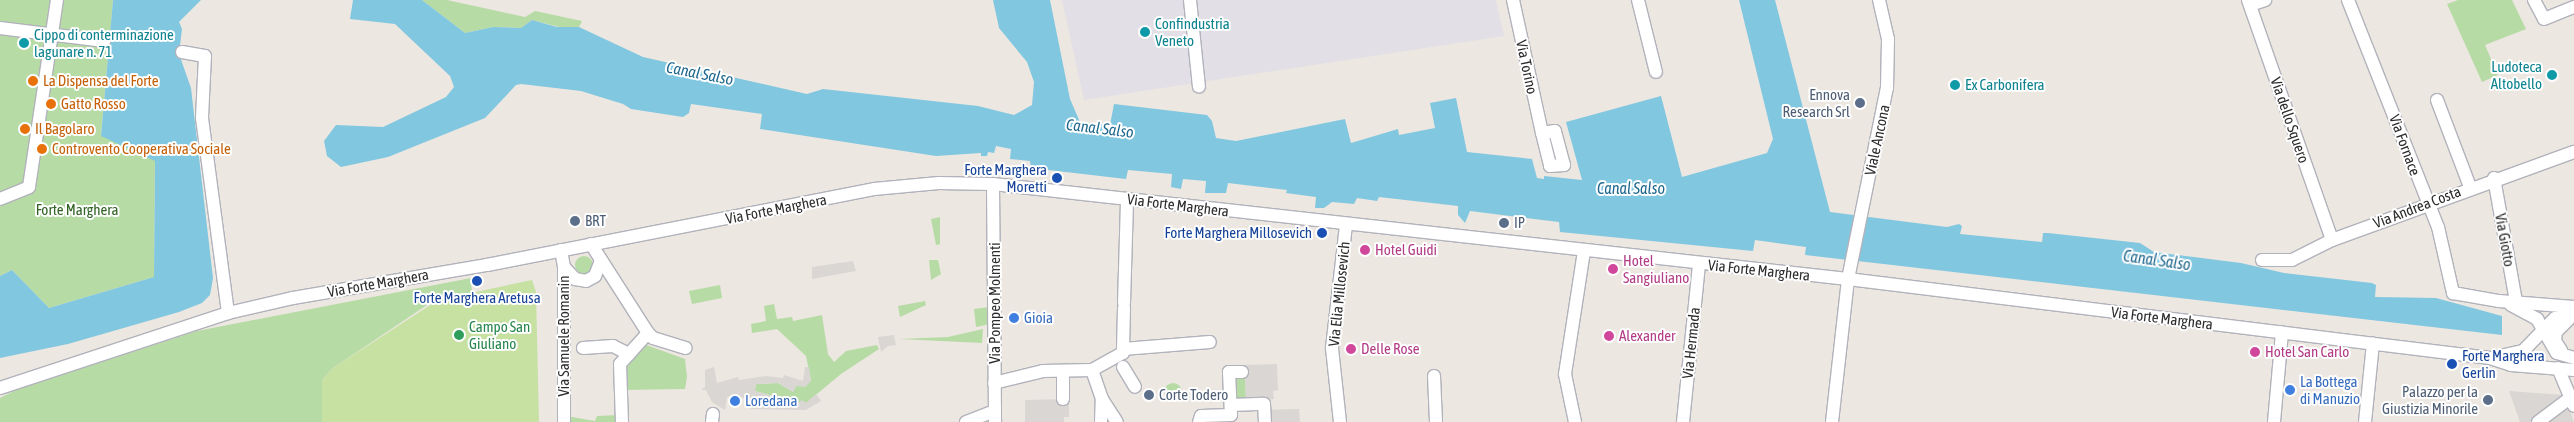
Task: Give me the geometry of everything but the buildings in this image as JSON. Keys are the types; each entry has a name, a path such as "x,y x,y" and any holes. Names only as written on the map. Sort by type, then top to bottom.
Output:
{"street":[{"path":"0,199 29,187 54,34 57,0"},
{"path":"1190,0 1199,87"},
{"name":"Via Torino","path":"1513,0 1542,133"},
{"path":"1638,0 1656,72"},
{"name":"Viale Ancona","path":"1832,422 1849,273 1888,88 1888,39 1879,0"},
{"path":"2249,3 2265,0"},
{"name":"Via Fornace","path":"2348,0 2444,247 2453,293 2519,305"},
{"path":"2534,0 2544,19 2574,7"},
{"name":"Via dello Squero","path":"2249,3 2330,236"},
{"path":"0,28 104,40"},
{"path":"182,52 205,56 202,118 228,313"},
{"path":"2437,100 2470,187"},
{"name":"Via Andrea Costa","path":"2262,260 2292,260 2330,236 2574,152"},
{"name":"Via Giotto","path":"2494,178 2519,305 2533,322 2534,342"},
{"name":"Via Forte Marghera","path":"0,388 228,313 293,298 561,250 874,189 939,183 994,184 1699,264 1849,273 2282,332 2490,358 2512,365 2574,370"},
{"name":"Via Pompeo Molmenti","path":"994,184 995,417"},
{"path":"994,383 1034,373 1092,370 1123,353 1127,199"},
{"name":"Via Elia Millosevich","path":"1340,422 1332,348 1346,225"},
{"path":"591,244 648,333 653,338 685,348"},
{"name":"Via Samuele Romanin","path":"561,250 564,267 564,422"},
{"path":"1575,422 1565,374 1584,251"},
{"path":"564,267 575,279 586,280 595,276 601,260"},
{"name":"Via Hermada","path":"1683,422 1699,264"},
{"path":"2519,305 2574,308"},
{"path":"2519,305 2536,320 2557,352 2574,358"},
{"path":"2490,358 2516,354 2534,342 2555,318 2574,314"},
{"path":"2574,318 2561,324 2555,337 2562,350 2574,354"},
{"path":"2274,422 2282,332"},
{"path":"622,422 620,364 648,333"},
{"path":"1123,349 1210,342"},
{"path":"2365,422 2373,343"},
{"path":"583,348 613,346 629,354"},
{"path":"1123,368 1135,387"},
{"path":"2538,422 2572,402 2558,368"},
{"path":"1092,370 1102,399 1117,422"},
{"path":"1063,371 1063,399"},
{"path":"1231,410 1236,372"},
{"path":"1434,376 1436,422"},
{"path":"1101,422 1102,399"},
{"path":"1199,422 1201,416 1231,410 1262,409"},
{"path":"966,422 995,417"},
{"path":"1106,422 1117,422"}],"shaded area":[{"path":"1062,0 1496,0 1504,36 1084,100"},
{"path":"853,261 856,271 812,279 812,267"},
{"path":"894,335 896,345 888,346 881,352 878,337"},
{"path":"1277,364 1278,390 1273,391 1274,399 1246,400 1245,376 1242,376 1242,365"},
{"path":"714,367 717,383 738,377 739,380 766,376 783,378 784,375 803,381 805,367 809,367 811,381 805,387 796,386 793,392 778,383 756,384 755,391 773,396 779,404 795,405 802,400 806,403 816,394 821,401 806,410 751,409 744,398 727,397 725,410 712,402 706,390 701,390 705,387 705,370"},
{"path":"2509,391 2564,395 2574,422 2520,422"},
{"path":"1069,399 1069,417 1064,417 1064,422 1025,422 1025,400"},
{"path":"1299,409 1300,422 1265,422 1264,410"}],"green space":[{"name":"Forte Marghera","path":"0,0 113,0 101,135 155,160 154,277 49,308 12,270 0,276"},
{"path":"422,0 447,0 525,17 535,11 582,21 579,27 563,28 532,20 521,28 493,27 465,33"},
{"path":"2458,0 2512,0 2526,29 2485,45 2498,75 2482,82 2447,4"},
{"path":"940,217 940,244 936,245 931,219"},
{"path":"580,256 588,256 593,261 591,272 580,274 575,269 575,261"},
{"path":"929,260 938,260 941,274 931,280"},
{"path":"471,278 472,293 430,303 333,368 322,380 322,422 0,422 0,398 16,390 197,331"},
{"name":"Campo San Giuliano","path":"532,280 536,292 539,422 322,422 322,380 333,368 438,300"},
{"path":"720,285 722,298 692,304 689,291"},
{"path":"925,301 926,305 900,317 898,306"},
{"path":"774,304 777,319 792,317 793,321 822,315 828,354 834,362 846,351 877,345 879,349 841,374 806,403 779,404 773,396 755,391 756,384 778,383 793,392 796,386 811,381 806,356 777,329 752,333 751,324 766,321 764,306"},
{"path":"989,307 990,324 976,327 974,309"},
{"path":"983,329 982,343 899,339 948,337"},
{"path":"641,343 685,359 687,377 685,389 623,390 622,366"},
{"path":"1237,376 1245,376 1246,400 1237,401"},
{"path":"1173,383 1179,386 1182,392 1179,398 1173,401 1167,398 1164,392 1167,386"},
{"path":"618,415 619,422 566,422 566,416 595,421 597,416"}],"water":[{"path":"113,0 201,0 179,22 182,29 179,54 191,88 213,278 210,295 202,303 179,312 68,344 0,358 0,276 12,270 49,308 154,277 155,161 101,136"},
{"name":"Canal Salso","path":"353,0 422,0 465,33 493,27 521,28 532,20 557,27 579,27 643,57 807,94 823,89 978,106 1014,115 1032,105 1034,82 1027,62 999,28 993,0 1050,0 1070,99 1080,122 1110,125 1114,104 1207,115 1212,121 1216,138 1236,141 1345,119 1351,143 1398,129 1399,135 1435,128 1430,103 1456,98 1467,152 1532,159 1537,178 1544,179 1544,176 1582,180 1566,122 1661,96 1682,177 1767,153 1773,139 1739,0 1775,0 1830,212 1947,227 1959,224 1962,226 1960,234 2042,242 2043,233 2048,233 2140,243 2154,252 2241,263 2284,273 2372,283 2376,285 2375,297 2436,298 2502,316 2502,335 1805,255 1806,247 1755,240 1753,251 1560,232 1559,222 1470,211 1465,223 1458,215 1458,206 1379,197 1377,201 1357,198 1354,204 1332,202 1324,208 1315,208 1316,197 1286,193 1287,190 1228,183 1226,193 1205,193 1206,181 1183,179 1181,189 1171,187 1172,174 1128,170 1126,179 1031,168 1030,161 1010,159 1011,149 996,146 994,153 988,152 987,156 981,156 981,153 936,156 760,129 762,114 691,104 689,113 683,117 631,109 623,104 581,91 521,84 516,85 485,118 388,157 341,167 327,156 324,141 336,125 383,127 446,97 454,87 450,76 395,24 350,19"}],"place":[{"name":"Confindustria Veneto","path":"1145,32"},
{"name":"Cippo di conterminazione lagunare n. 71","path":"24,43"},
{"name":"Ludoteca Altobello","path":"2552,75"},
{"name":"La Dispensa del Forte","path":"33,81"},
{"name":"Ex Carbonifera","path":"1955,85"},
{"name":"Ennova Research Srl","path":"1860,103"},
{"name":"Gatto Rosso","path":"51,104"},
{"name":"Il Bagolaro","path":"25,129"},
{"name":"Controvento Cooperativa Sociale","path":"42,149"},
{"name":"Forte Marghera Moretti","path":"1057,178"},
{"name":"BRT","path":"575,221"},
{"name":"IP","path":"1504,223"},
{"name":"Forte Marghera Millosevich","path":"1322,233"},
{"name":"Hotel Guidi","path":"1365,250"},
{"name":"Hotel Sangiuliano","path":"1613,269"},
{"name":"Forte Marghera Aretusa","path":"477,281"},
{"name":"Gioia","path":"1014,318"},
{"name":"Campo San Giuliano","path":"459,335"},
{"name":"Alexander","path":"1609,336"},
{"name":"Delle Rose","path":"1351,349"},
{"name":"Hotel San Carlo","path":"2255,352"},
{"name":"Forte Marghera Gerlin","path":"2452,364"},
{"name":"La Bottega di Manuzio","path":"2290,390"},
{"name":"Corte Todero","path":"1149,395"},
{"name":"Palazzo per la Giustizia Minorile","path":"2488,400"},
{"name":"Loredana","path":"735,401"}]}
